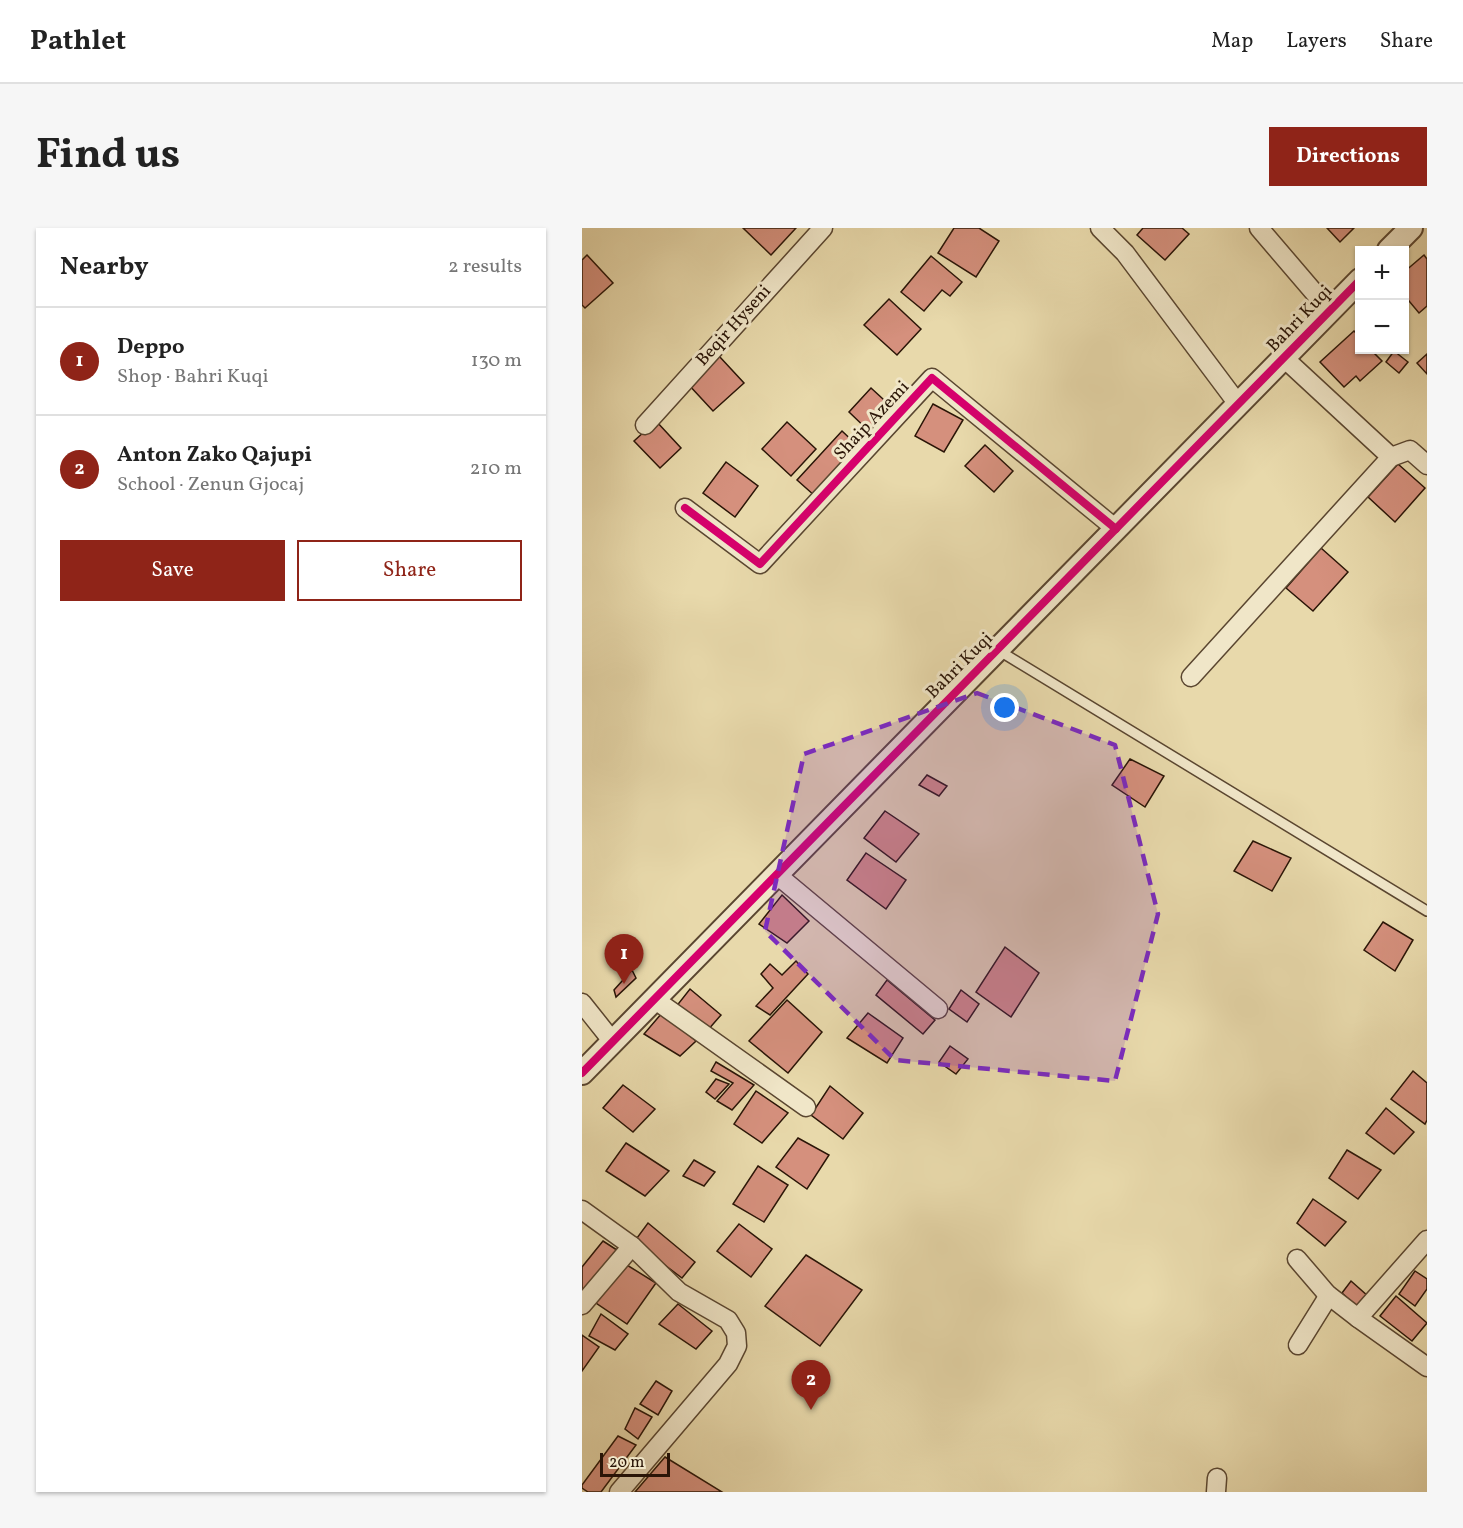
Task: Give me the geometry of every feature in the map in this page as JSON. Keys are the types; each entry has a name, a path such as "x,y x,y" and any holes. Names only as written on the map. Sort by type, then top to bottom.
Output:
{"street":[{"name":"Beqir Hyseni","path":"645,425 823,228"},
{"path":"1100,228 1125,253 1238,404"},
{"name":"Bahri Kuqi","path":"1259,228 1330,311"},
{"path":"1393,246 1411,228"},
{"name":"Bahri Kuqi","path":"582,1073 1355,284"},
{"name":"Bahri Kuqi","path":"1284,358 1390,457"},
{"name":"Shaip Azemi","path":"685,508 760,564 932,378 1116,529"},
{"path":"1191,677 1390,457 1410,450 1427,465"},
{"path":"776,874 938,1009"},
{"path":"654,999 806,1107"},
{"path":"582,1002 613,1042"},
{"path":"582,1210 632,1246 679,1292 728,1320 736,1333 737,1346 728,1364 619,1492"},
{"path":"1358,1318 1427,1240"},
{"path":"582,1305 632,1246"},
{"path":"1297,1259 1327,1294 1427,1367"},
{"path":"1298,1345 1326,1300 1327,1294"}],"lane":[{"path":"998,650 1427,911"}],"highlighted area":[{"path":"977,693 1115,745 1158,914 1115,1081 895,1060 765,931 804,754"}],"building":[{"path":"743,228 796,228 771,255"},
{"path":"954,228 979,228 999,241 976,277 938,253"},
{"path":"1143,228 1182,228 1189,234 1165,260 1137,235"},
{"path":"1327,228 1354,228 1340,242"},
{"path":"587,255 613,283 585,308 582,305 582,260"},
{"path":"1424,255 1427,259 1427,306 1419,313 1409,301 1409,268"},
{"path":"931,256 962,282 950,296 942,290 924,311 901,292"},
{"path":"889,299 921,329 897,355 864,325"},
{"path":"1354,331 1355,354 1375,354 1382,361 1360,381 1356,376 1344,387 1320,362"},
{"path":"1392,354 1398,354 1408,362 1399,373 1386,362"},
{"path":"1427,354 1427,374 1417,363"},
{"path":"719,356 744,383 713,411 688,384"},
{"path":"871,388 895,410 872,434 849,412"},
{"path":"933,404 963,420 944,452 915,436"},
{"path":"656,421 681,448 660,468 634,441"},
{"path":"787,422 816,449 791,476 762,449"},
{"path":"842,431 860,448 815,496 797,480"},
{"path":"985,445 1013,471 994,492 965,466"},
{"path":"726,462 758,486 735,517 703,493"},
{"path":"1398,464 1425,488 1395,522 1368,497"},
{"path":"1321,548 1348,572 1313,611 1286,588"},
{"path":"1130,759 1164,776 1145,807 1112,785"},
{"path":"927,775 947,786 939,796 919,785"},
{"path":"885,811 919,834 896,862 864,838"},
{"path":"1253,841 1291,858 1272,891 1234,871"},
{"path":"866,853 906,880 886,909 847,880"},
{"path":"782,895 809,921 787,943 759,924"},
{"path":"1383,922 1413,940 1395,971 1364,950"},
{"path":"1005,947 1039,973 1011,1017 976,992"},
{"path":"796,961 808,974 770,1015 756,1006 773,988 761,974 770,964 782,975"},
{"path":"632,970 636,978 616,997 614,990"},
{"path":"887,980 935,1020 923,1034 876,995"},
{"path":"690,989 721,1015 707,1031 675,1008"},
{"path":"961,990 979,1004 967,1022 949,1009"},
{"path":"787,1000 822,1032 788,1073 749,1041"},
{"path":"662,1013 696,1041 680,1056 644,1034"},
{"path":"868,1013 903,1038 887,1063 847,1038"},
{"path":"950,1046 968,1059 956,1074 939,1062"},
{"path":"716,1062 754,1085 732,1110 717,1101 733,1083 711,1071"},
{"path":"1413,1071 1427,1083 1427,1120 1425,1124 1391,1099"},
{"path":"716,1079 729,1084 715,1099 706,1092"},
{"path":"623,1085 655,1109 633,1132 603,1108"},
{"path":"830,1086 863,1113 843,1139 811,1115"},
{"path":"756,1091 788,1113 762,1143 734,1124"},
{"path":"1386,1108 1414,1132 1394,1154 1366,1133"},
{"path":"798,1138 829,1155 807,1189 776,1167"},
{"path":"626,1143 669,1171 645,1196 606,1171"},
{"path":"1347,1150 1381,1170 1358,1199 1329,1178"},
{"path":"694,1160 715,1172 704,1186 683,1176"},
{"path":"758,1166 788,1185 764,1222 733,1204"},
{"path":"1313,1199 1346,1222 1325,1246 1297,1223"},
{"path":"648,1223 695,1262 682,1278 634,1242"},
{"path":"739,1224 772,1249 751,1277 717,1251"},
{"path":"603,1241 620,1252 582,1295 582,1267"},
{"path":"806,1255 862,1290 820,1346 765,1306"},
{"path":"622,1262 656,1283 627,1324 593,1301"},
{"path":"1415,1271 1427,1279 1427,1289 1415,1306 1399,1294"},
{"path":"1351,1281 1369,1297 1357,1307 1342,1293"},
{"path":"1396,1296 1427,1323 1412,1341 1380,1316"},
{"path":"678,1304 712,1331 696,1349 659,1324"},
{"path":"601,1314 628,1334 615,1350 589,1336"},
{"path":"582,1335 599,1347 582,1371"},
{"path":"656,1381 672,1391 658,1415 640,1404"},
{"path":"635,1408 652,1417 638,1439 625,1429"},
{"path":"618,1436 636,1445 601,1492 588,1492 582,1488 582,1485"},
{"path":"665,1457 722,1492 635,1492"}],"cycle path":[{"path":"582,1073 1355,285"},
{"path":"685,508 760,564 932,378 1116,529"}],"place":[{"name":"Deppo","path":"624,984"},
{"name":"Anton Zako Qajupi","path":"811,1410"}]}
